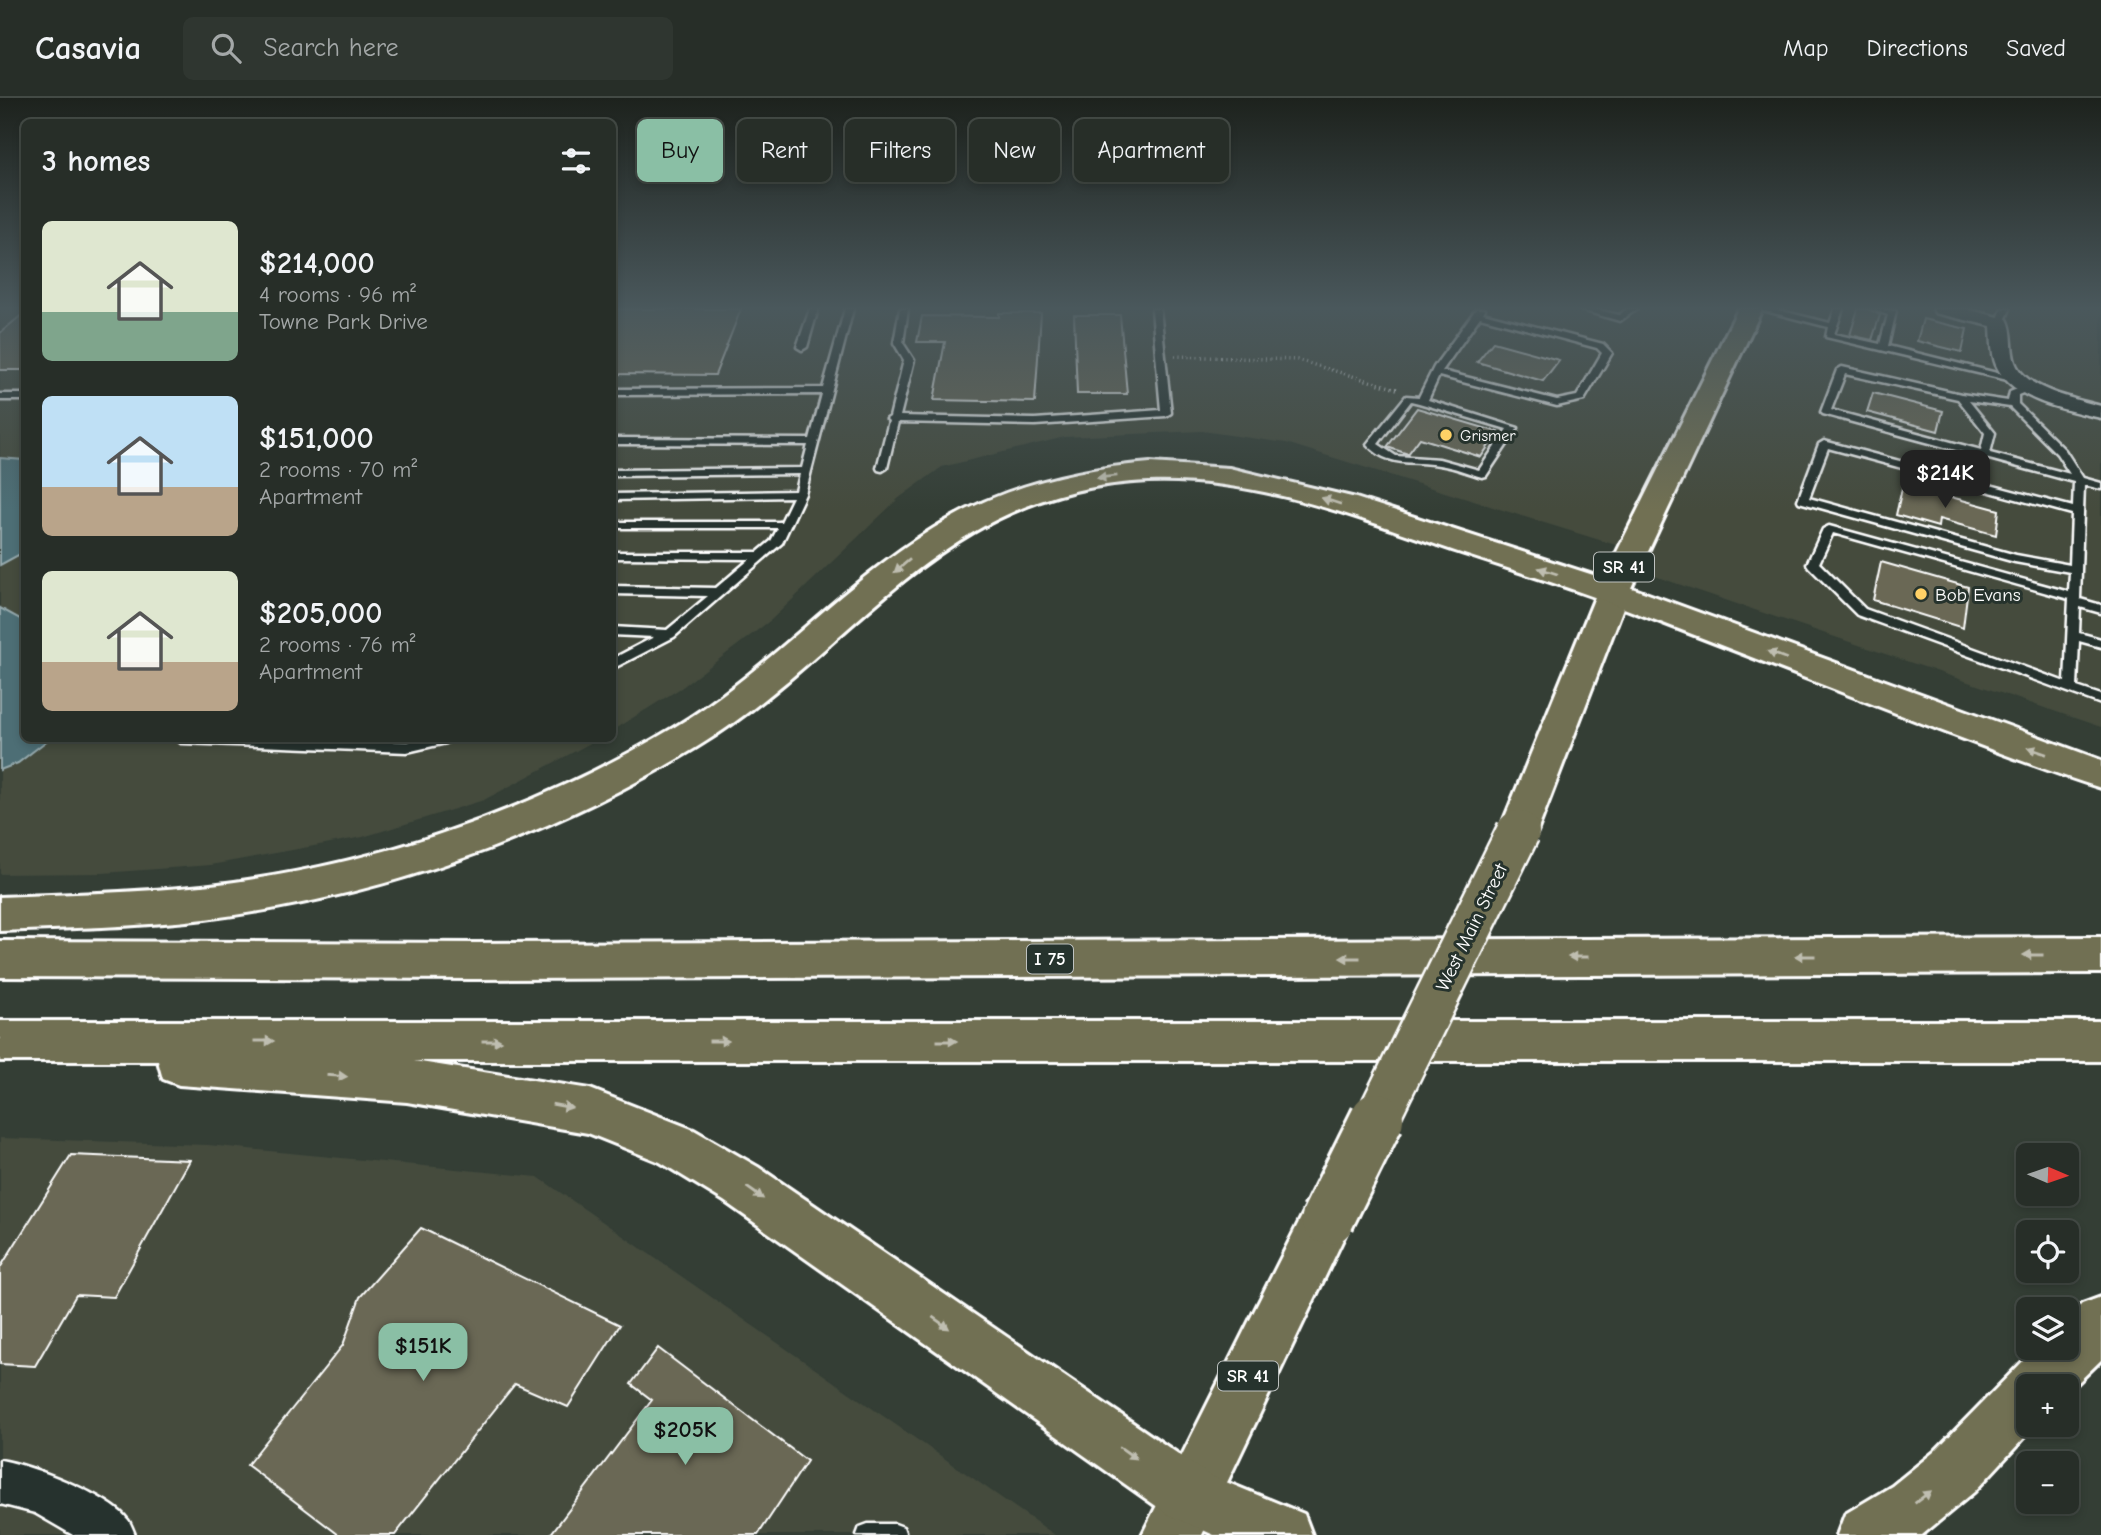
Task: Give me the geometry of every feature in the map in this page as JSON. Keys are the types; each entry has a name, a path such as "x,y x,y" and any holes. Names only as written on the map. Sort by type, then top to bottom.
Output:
{"main road":[{"name":"West Main Street","path":"1180,1515 1518,832 1613,592 1717,376"},
{"path":"0,914 205,902 285,890 362,873 438,851 545,810 609,780 686,737 743,700 919,551 974,518 1013,499 1053,486 1150,472 1197,473 1257,480 1613,592 2101,774"},
{"name":"I 75","path":"0,959 475,961 2101,955"},
{"path":"0,1041 2101,1041"},
{"path":"0,1049 407,1081 590,1111 677,1146 741,1184 1180,1515 1283,1535"},
{"path":"2048,1374 2101,1323"},
{"path":"1866,1535 1886,1525 1970,1461 2016,1407"}],"street":[{"path":"2016,376 2023,383 2049,397 2101,412"},
{"path":"0,1482 19,1485 71,1505 112,1535"}],"lane":[{"path":"616,663 670,635 776,543 800,494 831,376"},
{"path":"882,468 904,376"},
{"path":"892,419 1035,422 1166,413 1162,376"},
{"path":"1422,401 1434,376"},
{"path":"1452,376 1557,403 1581,398 1594,376"},
{"path":"1840,376 1826,412 2101,486"},
{"path":"1869,376 1961,397 2013,405 2061,452 2079,480 2071,690"},
{"path":"1995,376 2023,383 2013,394 2013,405"},
{"path":"616,392 827,391"},
{"path":"0,397 21,397"},
{"path":"1961,397 1990,433 1984,454"},
{"path":"1409,398 1422,401 1513,428 1482,474 1433,461 1412,464 1381,454 1372,444 1409,398"},
{"path":"616,441 813,442"},
{"path":"2075,569 2015,558 1803,500 1824,444 2077,512"},
{"path":"616,473 806,471"},
{"path":"616,497 800,494"},
{"path":"616,525 785,525"},
{"path":"2101,609 1829,529 1813,564 1861,612 2101,700"},
{"path":"616,555 761,556"},
{"path":"616,590 719,592"},
{"path":"616,631 670,635"},
{"path":"2073,635 2101,643"},
{"path":"281,742 407,747 429,742"},
{"path":"868,1535 895,1535"}],"path":[{"path":"1351,376 1392,388 1413,390 1431,383"}],"shaded area":[{"path":"0,376 21,376 21,742 592,742 484,800 363,837 211,865 103,873 0,874"},
{"path":"616,376 2101,376 2101,727 1625,566 1632,550 1286,443 1202,431 1065,437 942,467 899,498 771,620 681,688 616,728"},
{"path":"0,1138 208,1145 538,1177 1055,1535 0,1535"}],"water":[{"path":"0,458 21,460 21,554 0,565"},
{"path":"0,608 21,619 21,742 45,742 18,763 0,770"}],"building":[{"path":"939,376 1037,376 1035,402 934,400"},
{"path":"1076,376 1125,376 1127,394 1077,394"},
{"path":"1526,376 1547,376 1543,381"},
{"path":"1873,393 1943,411 1938,431 1867,412"},
{"name":"Grismer","path":"1417,408 1498,432 1481,457 1420,438 1408,454 1387,447"},
{"path":"1903,484 1999,510 1996,535 1939,519 1938,527 1896,515"},
{"name":"Bob Evans","path":"1881,562 1968,587 1963,628 1873,600"},
{"path":"71,1155 190,1160 114,1297 76,1295 35,1366 0,1364 0,1268"},
{"path":"421,1228 620,1325 568,1407 515,1384 395,1535 339,1535 247,1465 343,1345 360,1297"},
{"path":"658,1348 807,1461 758,1535 550,1535 652,1400 631,1384"}],"place":[{"name":"Grismer","path":"1446,435"},
{"name":"Bob Evans","path":"1921,594"}]}
